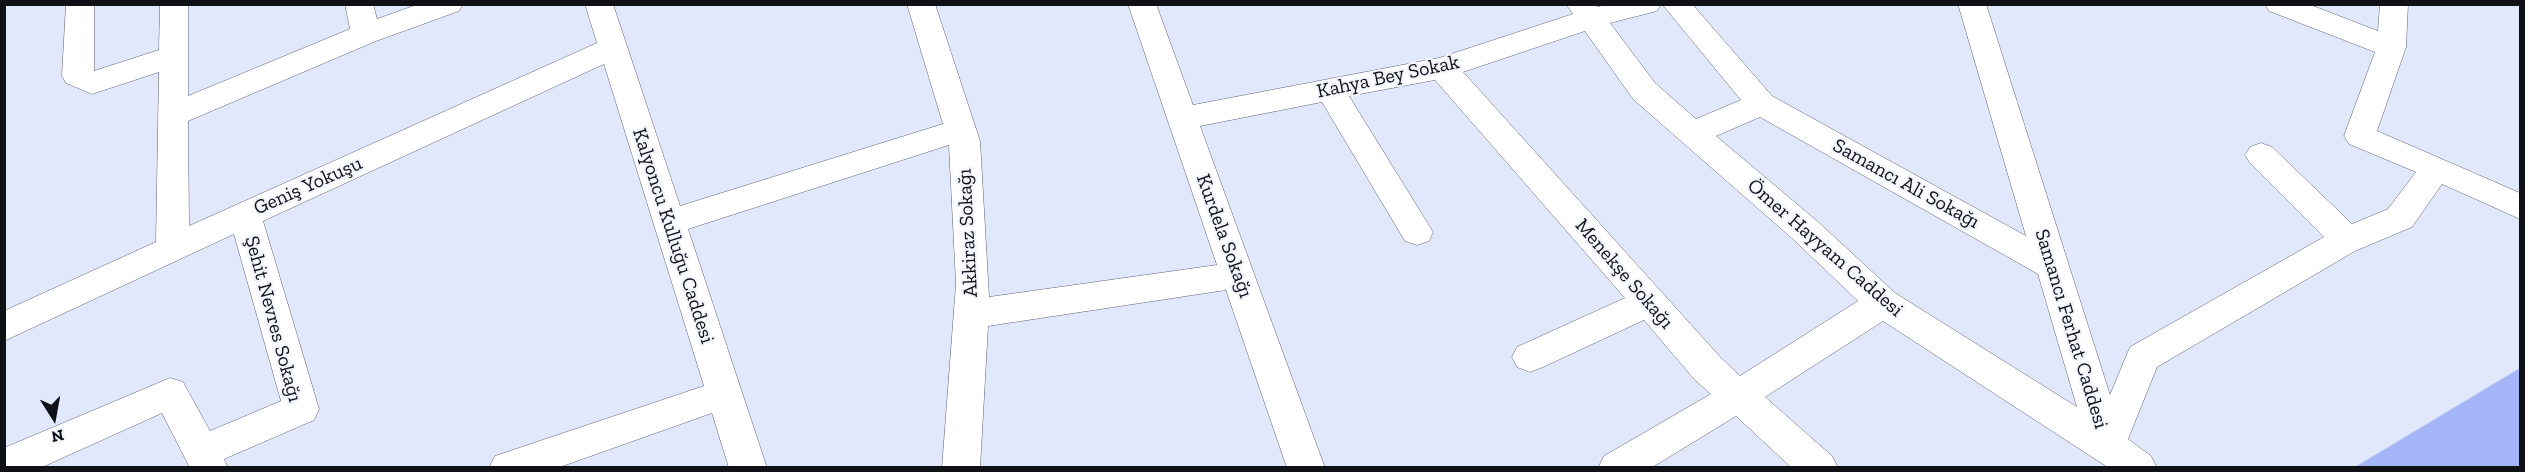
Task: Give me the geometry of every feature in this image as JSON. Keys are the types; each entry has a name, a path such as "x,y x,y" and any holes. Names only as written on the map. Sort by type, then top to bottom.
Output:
{"street":[{"path":"80,4 78,76 92,82 173,56"},
{"path":"172,249 174,4"},
{"path":"359,4 366,34"},
{"path":"173,115 366,34 449,4"},
{"name":"Kalyoncu Kulluğu Caddesi","path":"599,4 748,467"},
{"name":"Akkiraz Sokağı","path":"921,4 964,141 973,284 961,468"},
{"name":"Kurdela Sokağı","path":"1142,4 1306,468"},
{"name":"Kahya Bey Sokak","path":"1182,118 1442,68 1585,12 1647,4"},
{"name":"Samancı Ali Sokağı","path":"1676,4 1761,104 2051,265"},
{"name":"Samancı Ferhat Caddesi","path":"1972,4 2051,265 2101,456"},
{"path":"2279,4 2391,47"},
{"path":"2394,4 2391,47 2360,136 2437,168 2520,207"},
{"name":"Ömer Hayyam Caddesi","path":"1585,12 1644,91 1805,230 1883,303 2101,456 2138,468"},
{"name":"Geniş Yokuşu","path":"4,327 613,48"},
{"name":"Menekşe Sokağı","path":"1442,68 1708,369 1819,468"},
{"path":"1330,90 1417,232"},
{"path":"1693,133 1761,104"},
{"path":"669,222 960,130"},
{"path":"2261,155 2345,241"},
{"name":"Samancı Ferhat Caddesi","path":"2101,456 2143,357 2345,241 2400,218 2437,168"},
{"name":"Şehit Nevres Sokağı","path":"206,459 301,409 245,215"},
{"path":"971,315 1238,275"},
{"path":"1530,357 1649,302"},
{"path":"1617,468 1738,396 1883,303"},
{"path":"7,466 170,393 206,459"},
{"path":"508,468 724,394"},
{"path":"748,467 759,468"}],"shaded area":[{"path":"2520,368 2520,467 2355,467"}]}
